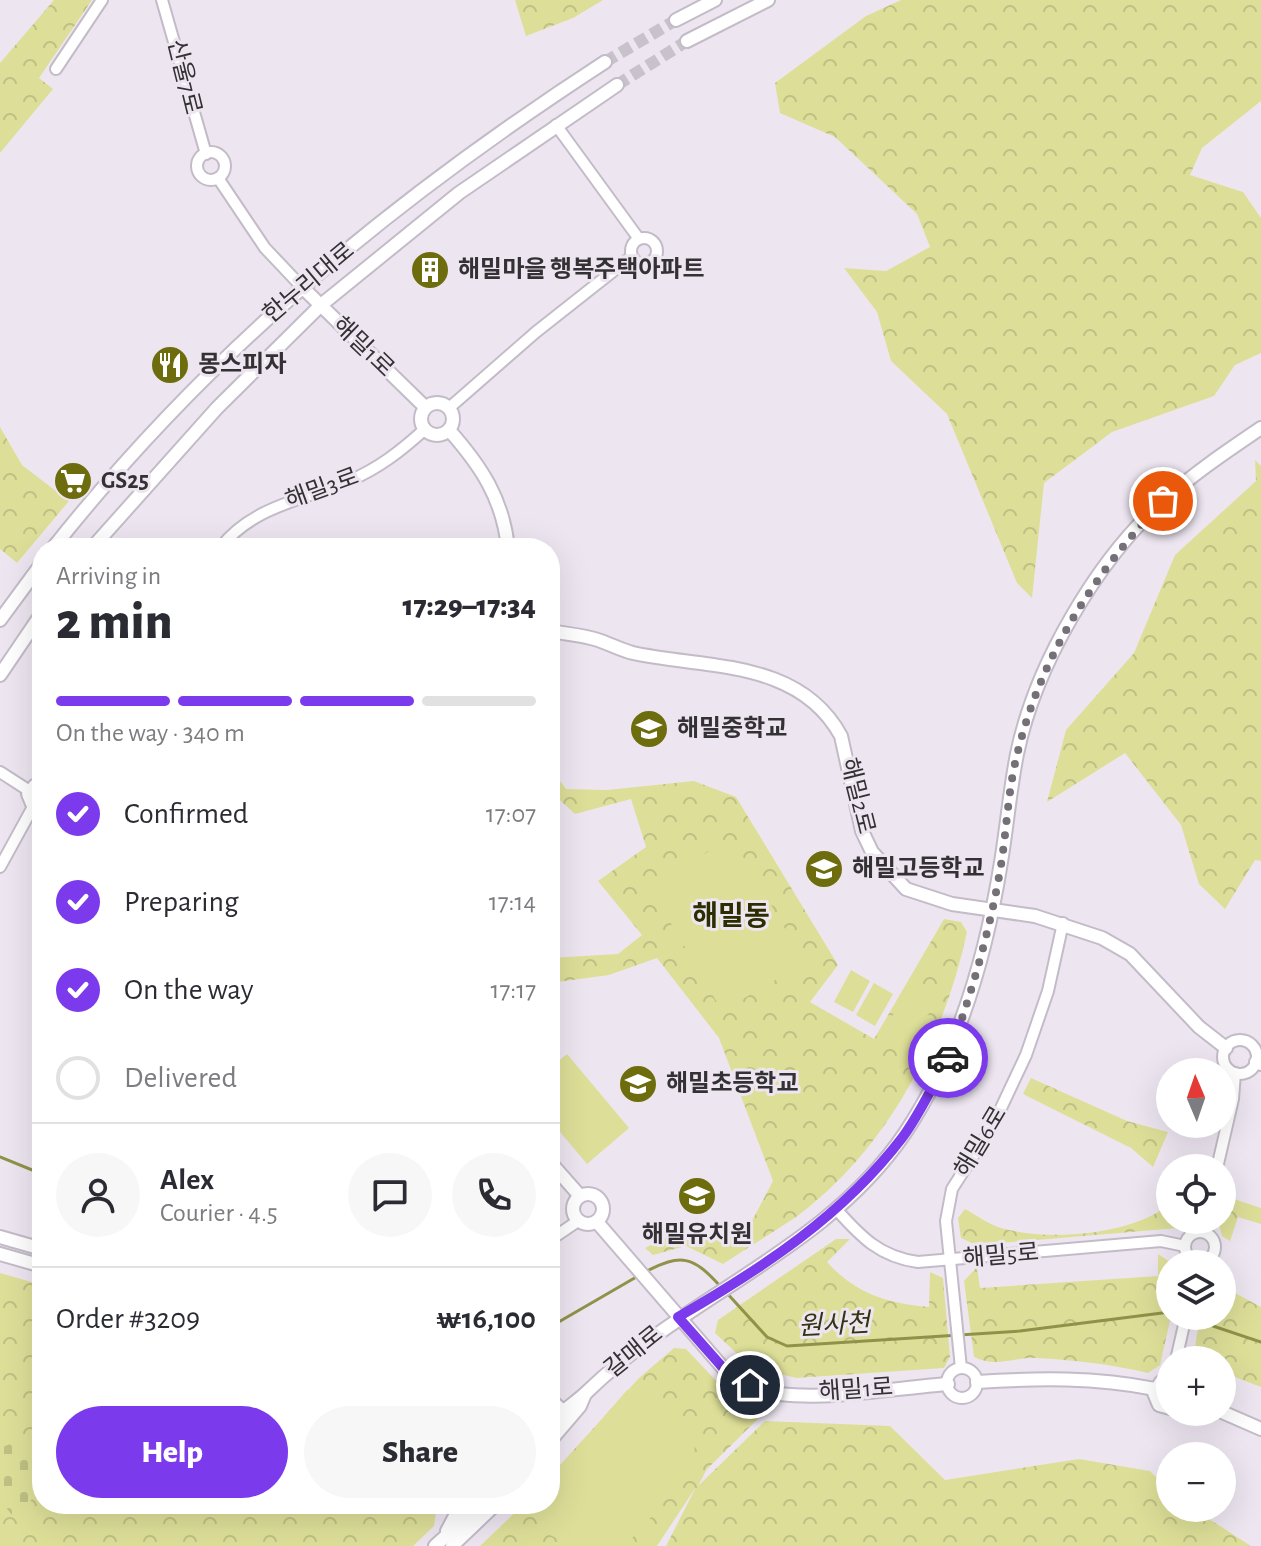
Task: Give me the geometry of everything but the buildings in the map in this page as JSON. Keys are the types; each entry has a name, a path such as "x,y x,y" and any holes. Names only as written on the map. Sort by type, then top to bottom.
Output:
{"street":[{"path":"56,69 102,0"},
{"name":"산울7로","path":"162,0 206,154"},
{"path":"676,20 715,0"},
{"path":"687,41 768,0"},
{"name":"한누리대로","path":"61,538 104,484 201,379 301,286 500,131 605,62"},
{"name":"한누리대로","path":"101,538 217,408 321,305 459,193 617,85"},
{"path":"556,125 639,239"},
{"path":"215,153 224,161 224,172 218,178 209,180 199,172 200,159 206,154 215,153"},
{"path":"218,178 265,248 301,286"},
{"path":"449,408 536,332 631,257 632,244 647,238 654,243 656,256 651,263 642,265 631,257"},
{"name":"해밀1로","path":"301,286 425,407"},
{"path":"435,402 449,408 454,417 449,430 437,435 425,429 421,421 425,407 435,402"},
{"name":"갈매로","path":"560,1412 585,1394 621,1359 678,1317 817,1227 904,1135 948,1058 965,1012 993,909 1017,752 1057,644 1115,555 1147,518 1219,457 1261,428"},
{"name":"해밀3로","path":"232,538 265,510 375,469 425,429"},
{"path":"449,430 495,492 506,538"},
{"path":"0,620 32,577"},
{"path":"0,675 32,628"},
{"name":"해밀2로","path":"560,632 585,636 635,653 759,673 796,689 835,725 841,736 862,831 885,868 912,894 1063,923 1130,954 1167,989 1199,1027 1226,1048"},
{"path":"0,772 28,790"},
{"path":"28,790 32,788"},
{"path":"28,790 32,803"},
{"path":"0,867 32,816"},
{"name":"해밀6로","path":"961,1368 946,1221 949,1198 994,1123 1026,1055 1048,991 1063,923"},
{"path":"1225,1058 1226,1048 1235,1042 1245,1041 1256,1051 1259,1063 1246,1073 1236,1073"},
{"path":"560,1173 580,1196"},
{"path":"592,1195 601,1200 604,1209 597,1222 587,1225 578,1221 573,1206 580,1196 592,1195"},
{"name":"해밀5로","path":"836,1209 861,1237 886,1255 918,1262 1161,1241 1185,1246"},
{"path":"560,1233 578,1221"},
{"name":"해밀1로","path":"597,1222 724,1369 750,1385 779,1393 948,1384"},
{"path":"1187,1250 1189,1237 1197,1234"},
{"path":"1205,1234 1211,1238 1213,1250"},
{"path":"0,1237 32,1246"},
{"path":"0,1254 32,1263"},
{"path":"961,1368 971,1371 977,1382 973,1393 965,1397 953,1394 948,1384 952,1372 961,1368"},
{"path":"977,1382 1052,1377 1097,1379 1155,1389 1156,1393"},
{"name":"갈매로","path":"560,1429 580,1406 585,1394"},
{"path":"1236,1418 1261,1429"},
{"path":"434,1546 451,1526 453,1514"},
{"path":"434,1546 476,1514"},
{"path":"452,1546 480,1514"}],"green space":[{"path":"54,0 92,0 39,78 53,89 0,153 0,63"},
{"path":"515,0 603,0 573,18 526,36"},
{"path":"901,0 1261,0 1261,101 1202,148 1190,175 1243,192 1261,218 1261,353 1235,365 1214,396 1112,432 1044,483 1032,598 1017,583 947,414 891,361 877,312 844,268 886,271 930,247 917,214 835,137 780,113 775,83 866,16"},
{"path":"0,427 22,465 69,501 38,538 32,538 32,545 17,563 0,549"},
{"path":"1255,460 1261,466 1261,861 1255,860 1225,909 1199,884 1181,825 1125,753 1047,802 1066,730 1134,653 1175,555 1256,481"},
{"path":"560,781 566,789 607,790 694,781 736,797 838,965 810,1002 874,1039 944,919 961,922 967,932 957,973 927,1052 884,1126 829,1190 796,1217 723,1264 686,1246 653,1255 645,1248 674,1233 728,1232 753,1219 773,1181 719,1038 657,958 609,975 560,982 560,957 618,954 642,935 598,881 646,847 631,799 575,814 560,800"},
{"path":"732,838 805,963 722,1011 649,886"},
{"path":"851,970 870,981 853,1012 834,1002"},
{"path":"874,983 893,994 875,1026 856,1015"},
{"path":"907,991 933,1006 907,1051 881,1036"},
{"path":"567,1054 629,1128 587,1164 560,1132 560,1060"},
{"path":"1031,1078 1127,1121 1156,1129 1156,1138 1165,1138 1153,1167 1131,1148 1023,1094"},
{"path":"1236,1200 1261,1208 1261,1224 1238,1217 1236,1223"},
{"path":"965,1209 998,1227 1017,1232 1063,1235 1110,1229 1156,1213 1156,1230 976,1245 961,1238 958,1218"},
{"path":"1221,1234 1232,1234 1230,1241"},
{"path":"836,1239 850,1239 827,1262 849,1282 873,1295 929,1307 930,1272 943,1278 950,1357 944,1368 796,1378 750,1366 715,1333 718,1320"},
{"path":"977,1267 980,1288 1156,1276 1156,1330 1168,1330 1164,1346 1156,1346 1156,1368 1148,1373 1064,1360 1027,1358 989,1362 974,1357 964,1281"},
{"path":"0,1273 32,1282 32,1514 436,1514 434,1526 413,1546 0,1546"},
{"path":"1236,1294 1261,1307 1261,1387 1236,1377 1236,1346 1195,1346 1198,1330 1236,1330"},
{"path":"674,1348 686,1349 722,1387 765,1412 707,1469 698,1486 765,1421 890,1426 945,1480 1079,1459 1150,1471 1156,1477 1156,1522 1214,1522 1251,1546 666,1546 696,1487 657,1546 480,1546 514,1514 560,1514 560,1465 639,1378"},
{"path":"646,1389 690,1426 695,1439 686,1471 661,1506 625,1546 581,1544 552,1536 541,1528 535,1514 560,1514 560,1468 627,1390"},
{"path":"18,1441 32,1441 32,1499 12,1515 0,1500 0,1448"}],"waterway":[{"name":"원사천","path":"0,1157 32,1170"},
{"name":"원사천","path":"645,1272 668,1262 686,1261 702,1268 720,1286"},
{"name":"원사천","path":"560,1321 638,1276"},
{"name":"원사천","path":"725,1291 767,1337 787,1346 1020,1331 1156,1314"},
{"name":"원사천","path":"1225,1330 1261,1342"}],"tunnel":[{"path":"605,62 676,20"},
{"path":"617,85 687,41"}],"way so far":[{"path":"948,1058 965,1012 993,909 1017,752 1032,706 1057,644 1083,601 1115,555 1163,501"}],"place":[{"name":"해밀마을 행복주택아파트","path":"430,270"},
{"name":"몽스피자","path":"170,365"},
{"name":"GS25","path":"73,481"},
{"name":"해밀중학교","path":"649,729"},
{"name":"해밀고등학교","path":"824,869"},
{"name":"해밀초등학교","path":"638,1084"},
{"name":"해밀유치원","path":"697,1196"}],"district":[{"name":"해밀동","path":"731,917"}],"route":[{"path":"750,1385 724,1369 678,1317 754,1271 817,1227 836,1209 879,1166 904,1135 948,1058"}]}
